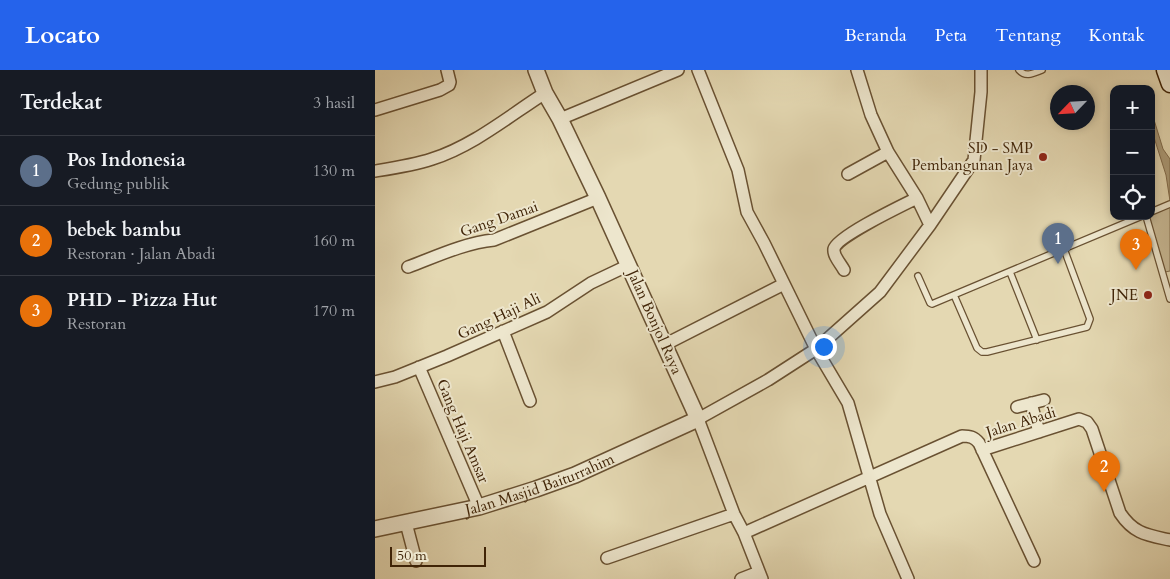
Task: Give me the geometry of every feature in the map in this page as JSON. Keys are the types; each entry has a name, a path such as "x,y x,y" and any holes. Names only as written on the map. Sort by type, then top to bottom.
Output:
{"main road":[{"path":"1165,70 1170,84"}],"street":[{"path":"375,110 440,90 449,85 447,70"},
{"name":"Jalan Bonjol Raya","path":"537,70 545,92 598,198 666,344 761,576"},
{"path":"560,120 678,70"},
{"path":"698,70 738,170 747,212 816,349 848,403 880,514 908,579"},
{"path":"857,70 871,115 888,152 917,198 930,225"},
{"path":"698,420 768,380 816,349 880,292 930,225 974,160 981,92 981,70"},
{"path":"375,170 420,163 454,150 476,138 545,92"},
{"path":"848,174 888,152"},
{"name":"Gang Damai","path":"408,267 456,249 482,241 493,240 598,198"},
{"path":"844,270 835,255 834,250 837,244 849,234 917,198"},
{"name":"Gang Haji Ali","path":"375,382 395,377 547,312 591,283 629,265"},
{"path":"666,344 784,284"},
{"path":"503,331 530,401"},
{"name":"Gang Haji Amsar","path":"419,367 479,507"},
{"path":"1017,407 1044,400"},
{"path":"1031,403 1039,432"},
{"name":"Jalan Abadi","path":"744,533 962,436 972,437 979,443 982,450 1079,419 1087,422 1092,430 1120,513 1126,522 1138,532 1170,540"},
{"name":"Jalan Masjid Baiturrahim","path":"375,529 479,507 575,475 698,420"},
{"path":"982,450 1034,562"},
{"path":"607,558 735,514"},
{"path":"407,523 416,561"},
{"path":"741,579 761,576"}],"lane":[{"path":"1019,70 1025,74 1030,74 1042,70"},
{"path":"1155,210 1170,204"},
{"path":"918,276 931,304 1134,220"},
{"path":"1145,220 1170,299"},
{"path":"954,295 977,348 982,352 1083,328 1089,324 1090,319 1064,249"},
{"path":"1162,272 1170,270"},
{"path":"1010,272 1037,340"}],"shaded area":[{"path":"1155,123 1163,149 1170,159 1170,201 1166,175 1155,141"},
{"path":"1170,205 1170,271 1160,273 1147,220 1155,220 1155,211"}],"place":[{"name":"SD - SMP Pembangunan Jaya","path":"1043,157"},
{"name":"Pos Indonesia","path":"1058,264"},
{"name":"PHD - Pizza Hut","path":"1136,270"},
{"name":"JNE","path":"1148,295"},
{"name":"bebek bambu","path":"1104,492"}]}
